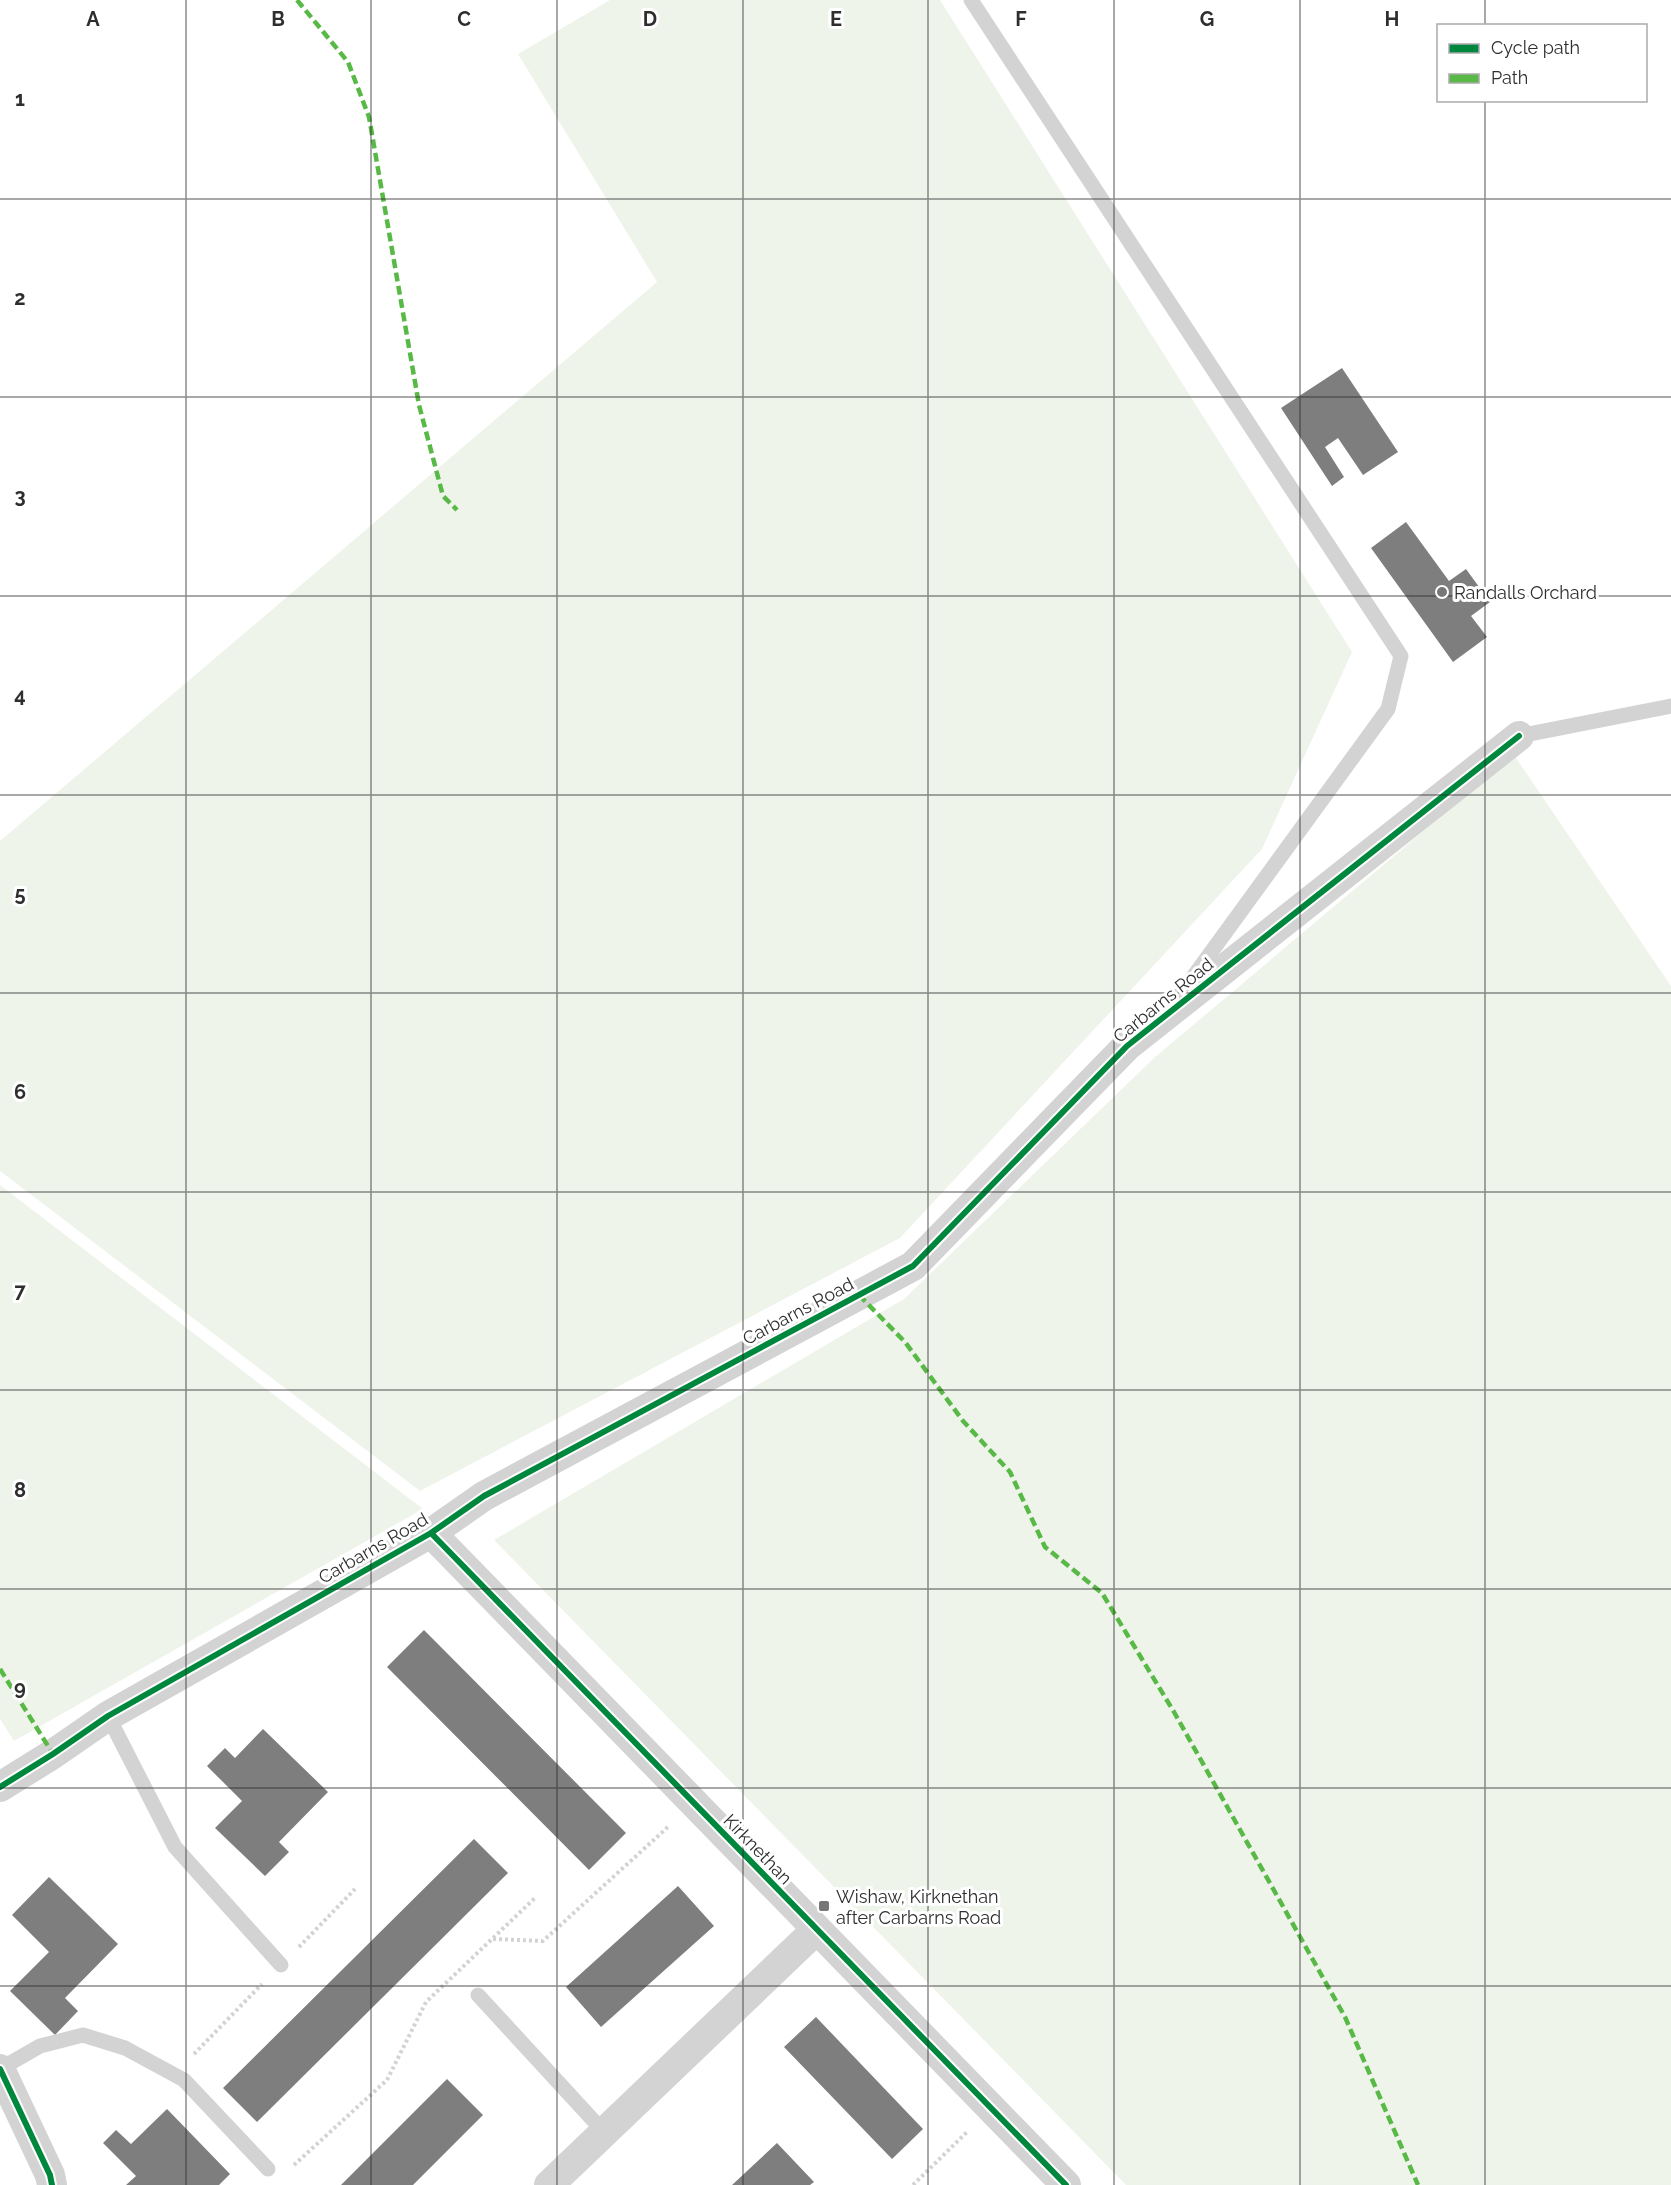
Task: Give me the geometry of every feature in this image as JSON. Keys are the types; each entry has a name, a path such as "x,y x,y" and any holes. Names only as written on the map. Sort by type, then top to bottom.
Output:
{"street":[{"name":"Carbarns Road","path":"0,1787 108,1716 431,1533 484,1496 913,1266 1127,1046 1519,736"},
{"name":"Kirknethan","path":"431,1533 1066,2185"},
{"path":"549,2185 816,1930"},
{"path":"0,2069 50,2175 52,2185"}],"lane":[{"path":"970,0 1401,656 1388,710 1163,1018"},
{"path":"1519,736 1671,706"},
{"path":"108,1716 176,1847 281,1965"},
{"path":"478,1995 604,2132"},
{"path":"0,2069 40,2046 83,2035 125,2048 184,2080 268,2169"}],"path":[{"path":"492,1938 543,1941 668,1827 698,1809"},
{"path":"268,2169 285,2173 387,2080 426,2002 536,1897"},
{"path":"913,2185 992,2108"}],"shaded area":[{"path":"610,0 940,0 1352,652 1262,849 900,1238 420,1491 0,1171 0,841 657,282 518,54"},
{"path":"1514,755 1671,986 1671,2185 1126,2185 494,1540 904,1299 1154,1058"},
{"path":"0,1185 423,1509 14,1741 0,1719"}],"building":[{"path":"1342,368 1398,452 1363,475 1338,438 1325,447 1344,477 1332,486 1281,408"},
{"name":"Randalls Orchard","path":"1406,522 1449,581 1466,569 1490,602 1471,616 1487,637 1453,662 1371,548"},
{"path":"424,1630 626,1833 589,1870 387,1667"},
{"path":"263,1729 328,1792 279,1842 289,1852 265,1876 215,1828 242,1801 207,1766 225,1748 235,1758"},
{"path":"474,1839 508,1873 257,2122 223,2088"},
{"path":"49,1877 118,1944 65,1998 78,2011 55,2035 10,1991 49,1952 12,1915"},
{"path":"678,1886 714,1926 601,2027 566,1987"},
{"path":"816,2017 923,2129 892,2159 784,2047"},
{"path":"447,2079 483,2115 413,2185 341,2185"},
{"path":"167,2109 230,2174 219,2185 126,2185 136,2176 103,2143 116,2130 131,2144"},
{"path":"777,2143 814,2182 810,2185 732,2185"}],"marked path":[{"path":"297,0 348,62 369,117 419,405 443,496 457,510"},
{"path":"859,1295 905,1342 963,1421 1010,1472 1045,1547 1102,1593 1174,1712 1345,2017 1418,2185"},
{"path":"0,1669 53,1754"}],"cycle path":[{"path":"0,1787 108,1716 431,1533 484,1496 913,1266 1127,1046 1519,736"},
{"path":"431,1533 1066,2185"},
{"path":"0,2069 50,2175 52,2185"}],"place":[{"name":"Randalls Orchard","path":"1442,592"},
{"name":"Wishaw, Kirknethan after Carbarns Road","path":"824,1906"}]}
